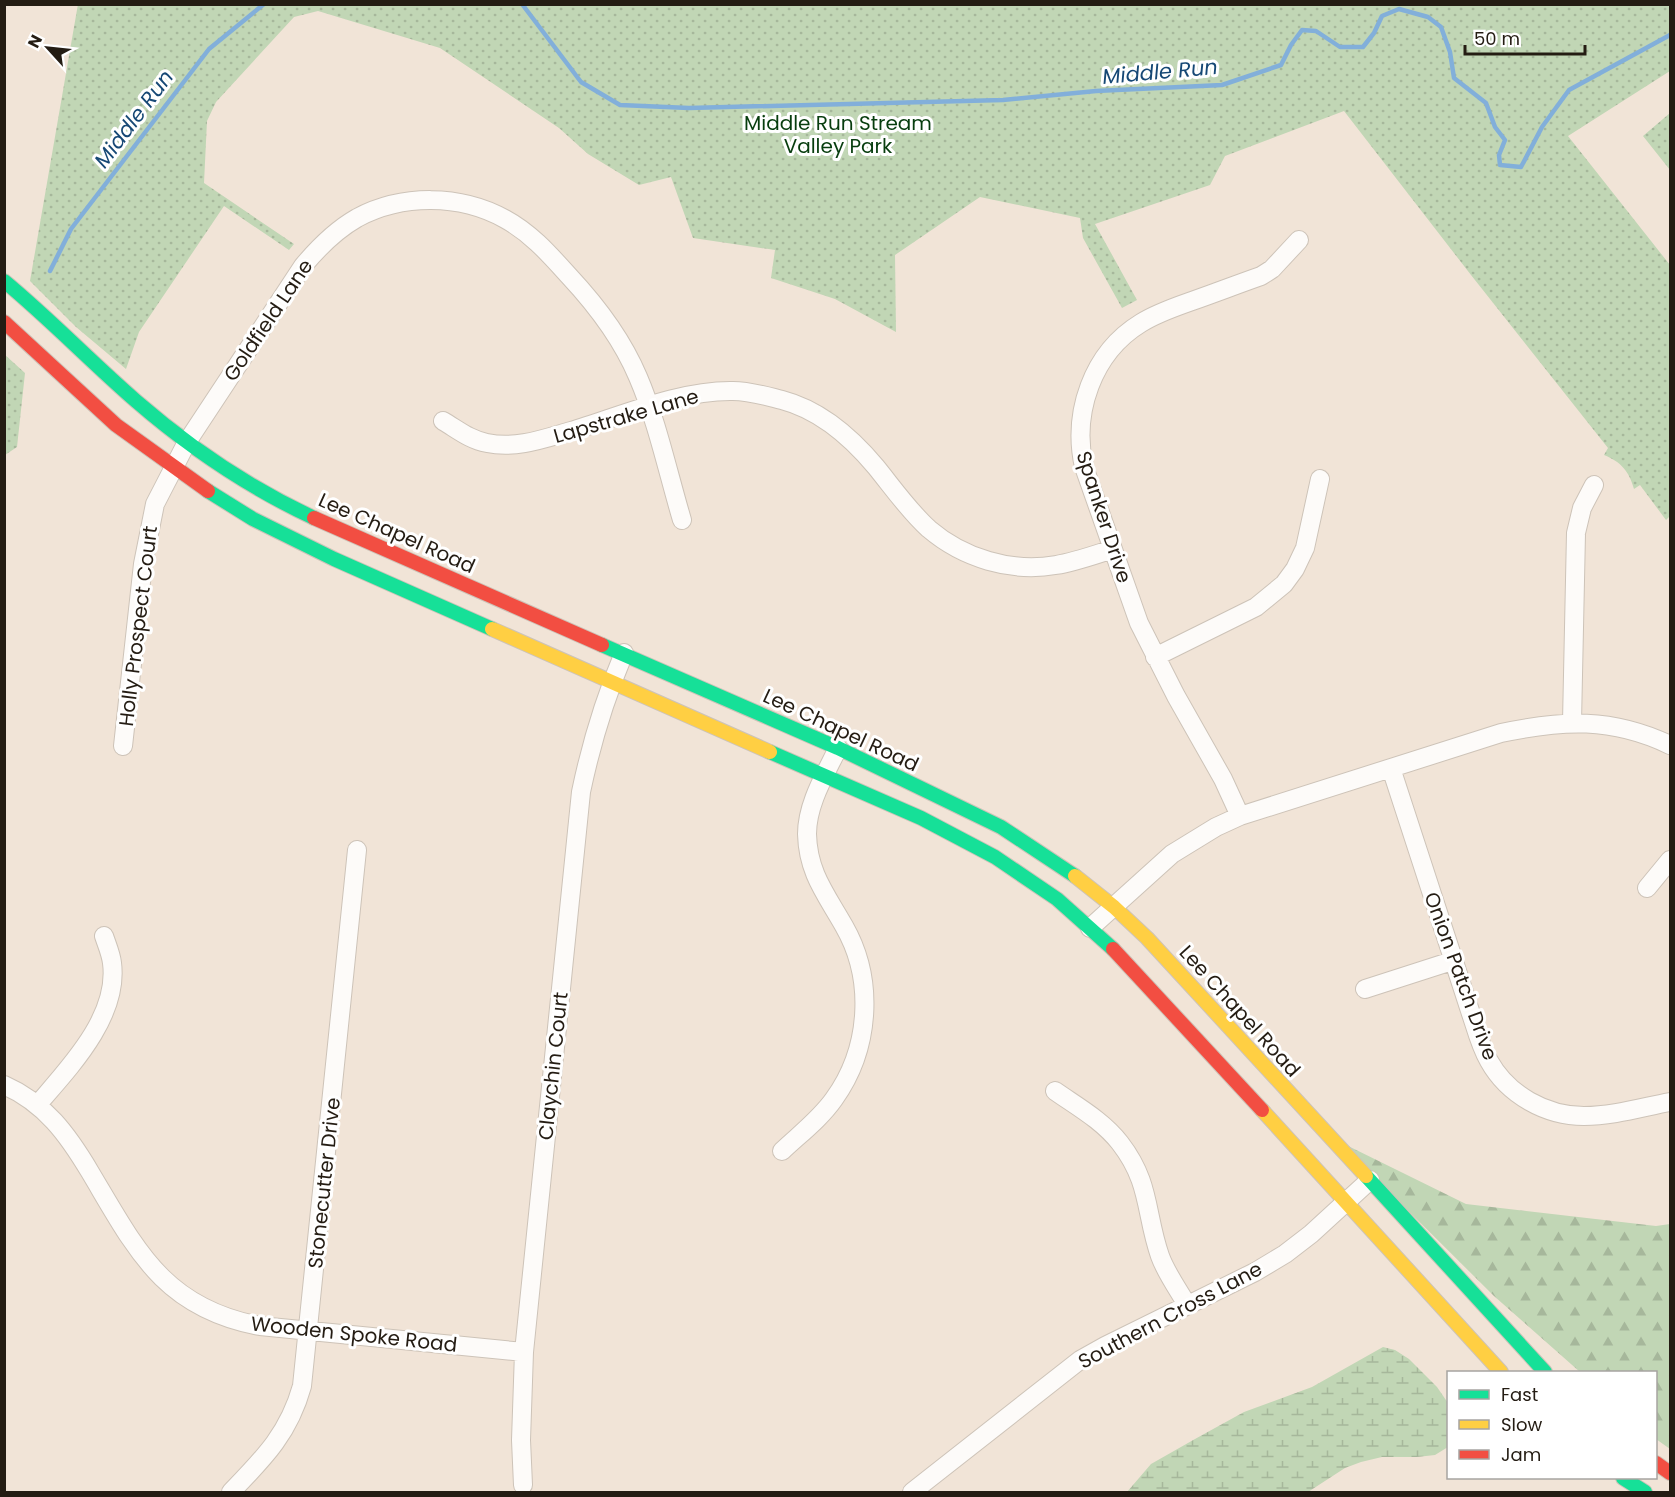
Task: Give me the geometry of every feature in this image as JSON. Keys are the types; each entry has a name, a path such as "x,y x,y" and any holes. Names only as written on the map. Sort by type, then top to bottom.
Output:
{"main road":[{"name":"Lee Chapel Road","path":"4,281 28,300 136,401 187,442 290,506 838,748 1001,827 1067,870 1114,907 1147,938 1544,1371"},
{"path":"4,322 102,413 173,467 216,497 288,537 612,683 921,818 995,857 1057,899 1122,957 1500,1371"},
{"path":"1657,1464 1671,1473"},
{"path":"1625,1479 1645,1492"}],"street":[{"name":"Goldfield Lane","path":"187,442 303,266 314,253 357,218 387,206 415,201 455,201 481,208 506,219 540,244 586,294 614,333 638,376 682,520"},
{"name":"Spanker Drive","path":"1240,816 1223,779 1155,657 1139,623 1084,467 1080,443 1081,413 1086,394 1099,366 1121,338 1141,323 1160,313 1261,276 1272,269 1299,240"},
{"name":"Lapstrake Lane","path":"443,421 472,439 496,444 519,445 533,443 700,393 727,391 755,393 801,407 834,425 853,441 928,528 969,554 992,562 1021,567 1054,566 1113,549"},
{"name":"Holly Prospect Court","path":"123,746 142,564 155,504 187,442"},
{"path":"1155,657 1256,607 1284,584 1295,569 1305,548 1320,479"},
{"path":"1572,722 1576,533 1582,508 1594,485"},
{"name":"Claychin Court","path":"523,1485 520,1440 524,1352 581,792 590,751 624,653"},
{"path":"1090,928 1172,854 1216,827 1240,816 1501,733 1572,722 1623,729 1671,745"},
{"path":"782,1151 824,1112 842,1087 858,1050 865,1011 859,966 850,939 817,882 808,852 809,815 838,748"},
{"name":"Onion Patch Drive","path":"1391,768 1452,961 1484,1051 1497,1073 1522,1097 1539,1107 1560,1114 1583,1116 1671,1102"},
{"name":"Stonecutter Drive","path":"231,1492 271,1450 289,1423 302,1386 357,850"},
{"path":"1647,888 1671,860"},
{"path":"38,1104 81,1054 104,1012 111,988 112,963 104,936"},
{"path":"1365,989 1452,961"},
{"name":"Wooden Spoke Road","path":"4,1085 38,1104 71,1141 133,1244 153,1270 194,1303 218,1315 260,1326 524,1352"},
{"path":"1055,1091 1105,1128 1119,1142 1132,1161 1147,1194 1161,1259 1187,1305"},
{"name":"Southern Cross Lane","path":"912,1492 1080,1360 1256,1272 1285,1254 1370,1180"}],"green space":[{"name":"Middle Run Stream Valley Park","path":"78,4 1670,5 1670,71 1568,136 1670,265 1670,516 1666,520 1640,485 1634,489 1624,468 1604,455 1608,448 1344,111 1225,156 1210,185 1095,224 1137,300 1122,308 1083,238 1080,218 980,197 895,255 896,332 835,299 771,278 775,250 693,238 671,177 639,185 588,154 559,128 440,48 318,11 294,17 216,102 207,121 204,183 294,244 289,250 224,206 139,332 126,369 76,327 30,281"},
{"path":"1670,113 1670,170 1643,136"},
{"path":"4,354 25,373 17,447 5,455"},
{"path":"1338,1141 1466,1204 1656,1226 1670,1224 1670,1449 1657,1440 1657,1371 1579,1371 1494,1296"},
{"path":"1383,1347 1395,1350 1409,1359 1437,1387 1447,1402 1447,1448 1435,1455 1382,1457 1361,1462 1345,1468 1308,1492 1127,1492 1151,1464 1195,1439 1244,1412 1312,1387"}],"waterway":[{"name":"Middle Run","path":"50,271 71,229 209,49 264,4"},
{"name":"Middle Run","path":"522,4 581,82 620,105 689,108 1003,100 1096,91 1222,85 1281,65 1302,30 1316,31 1340,47 1363,47 1374,33 1382,16 1399,9 1428,17 1441,27 1450,52 1454,78 1486,103 1495,127 1505,140 1499,155 1500,165 1521,167 1542,127 1569,90 1670,35"}],"traffic: fast":[{"path":"4,281 156,418 221,466 267,494 314,518"},
{"path":"208,491 253,519 334,559 492,629"},
{"path":"602,645 838,748 1001,827 1075,876"},
{"path":"770,752 921,818 995,857 1057,899 1113,949"},
{"path":"1366,1176 1544,1371"},
{"path":"1625,1479 1645,1492"}],"traffic: slow":[{"path":"492,629 770,752"},
{"path":"1075,876 1114,907 1147,938 1366,1176"},
{"path":"1262,1110 1500,1371"}],"traffic: jam":[{"path":"4,322 116,425 208,491"},
{"path":"314,518 602,645"},
{"path":"1113,949 1262,1110"},
{"path":"1657,1464 1670,1473"}]}
